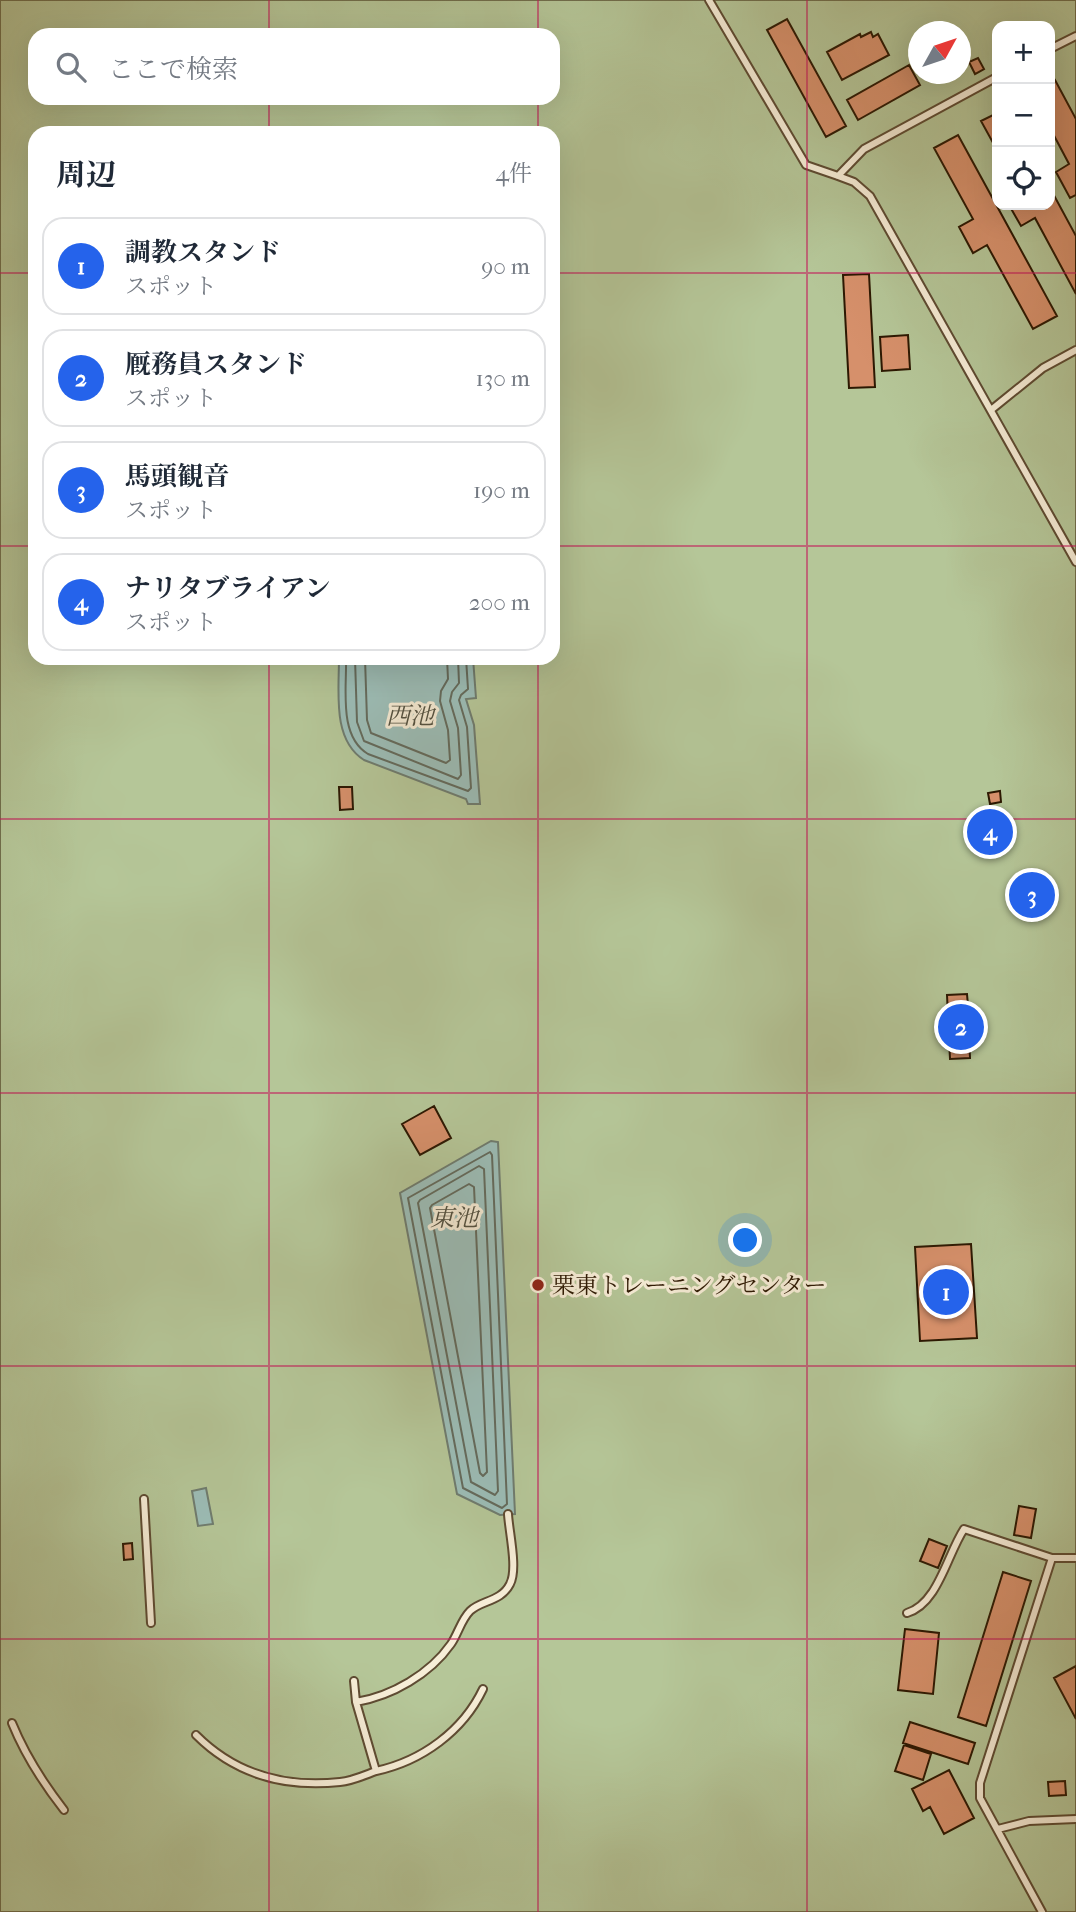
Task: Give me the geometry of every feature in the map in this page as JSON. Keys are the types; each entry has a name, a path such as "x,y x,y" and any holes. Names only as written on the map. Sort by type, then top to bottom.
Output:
{"lane":[{"path":"709,0 806,164 854,182 870,196 1076,562"},
{"path":"1055,46 1076,36"},
{"path":"838,176 864,149 992,80"},
{"path":"990,410 1035,373 1076,350"},
{"path":"144,1499 151,1623"},
{"path":"356,1702 395,1690 415,1678 435,1662 452,1643 471,1610 504,1593 511,1583 513,1569 508,1514"},
{"path":"907,1614 916,1611 930,1597 964,1529 1052,1558 1076,1558"},
{"path":"1042,1912 980,1798 980,1783 1052,1558"},
{"path":"354,1681 356,1702 376,1771"},
{"path":"196,1735 211,1750 245,1772 278,1780 342,1782 413,1760 439,1743 468,1714 483,1689"},
{"path":"12,1723 22,1748 64,1810"},
{"path":"998,1829 1029,1821 1076,1819"}],"green space":[{"name":"栗東トレーニングセンター","path":"0,0 1076,0 1076,1912 0,1912"}],"water":[{"name":"西池","path":"339,665 474,665 476,698 466,699 474,725 480,804 468,804 466,799 364,760 347,740 342,728 338,700"},
{"name":"東池","path":"491,1141 498,1142 515,1514 500,1515 457,1494 400,1193"},
{"path":"206,1488 213,1524 198,1526 192,1491"}],"building":[{"path":"787,19 846,126 826,137 767,30"},
{"path":"871,32 873,37 878,34 889,55 842,80 827,52 860,34 861,37"},
{"path":"978,58 984,69 975,74 971,61"},
{"path":"908,66 908,84 920,85 858,120 847,100"},
{"path":"1055,80 1076,119 1076,195 1070,198 1056,172 1069,164 1055,137"},
{"path":"992,116 992,141 981,121"},
{"path":"958,135 992,197 992,210 999,210 1057,316 1033,329 987,245 973,253 959,227 973,219 934,148"},
{"path":"1055,197 1076,236 1076,294 1035,218 1021,226 1012,210 1055,210"},
{"path":"869,274 875,387 849,388 843,275"},
{"path":"908,335 910,369 882,371 880,337"},
{"path":"339,787 352,787 353,809 340,810"},
{"path":"1000,791 1001,802 990,804 988,793"},
{"path":"967,994 969,1018 973,1017 974,1037 969,1037 970,1058 950,1059 947,995"},
{"path":"434,1106 451,1138 420,1155 402,1124"},
{"path":"971,1244 977,1338 920,1341 915,1247"},
{"path":"1019,1506 1036,1509 1031,1538 1014,1535"},
{"path":"929,1539 947,1546 938,1568 920,1561"},
{"path":"132,1543 133,1559 124,1560 123,1544"},
{"path":"1003,1572 1031,1581 986,1726 958,1717"},
{"path":"905,1629 939,1633 933,1694 898,1690"},
{"path":"1076,1666 1076,1719 1054,1678"},
{"path":"910,1722 975,1743 968,1764 903,1743"},
{"path":"904,1745 931,1754 923,1780 895,1771"},
{"path":"949,1770 974,1818 944,1834 930,1807 923,1811 912,1789"},
{"path":"1065,1781 1066,1795 1049,1796 1048,1782"}],"place":[{"name":"ナリタブライアン","path":"990,832"},
{"name":"馬頭観音","path":"1032,895"},
{"name":"厩務員スタンド","path":"961,1027"},
{"name":"栗東トレーニングセンター","path":"538,1285"},
{"name":"調教スタンド","path":"946,1292"}]}
